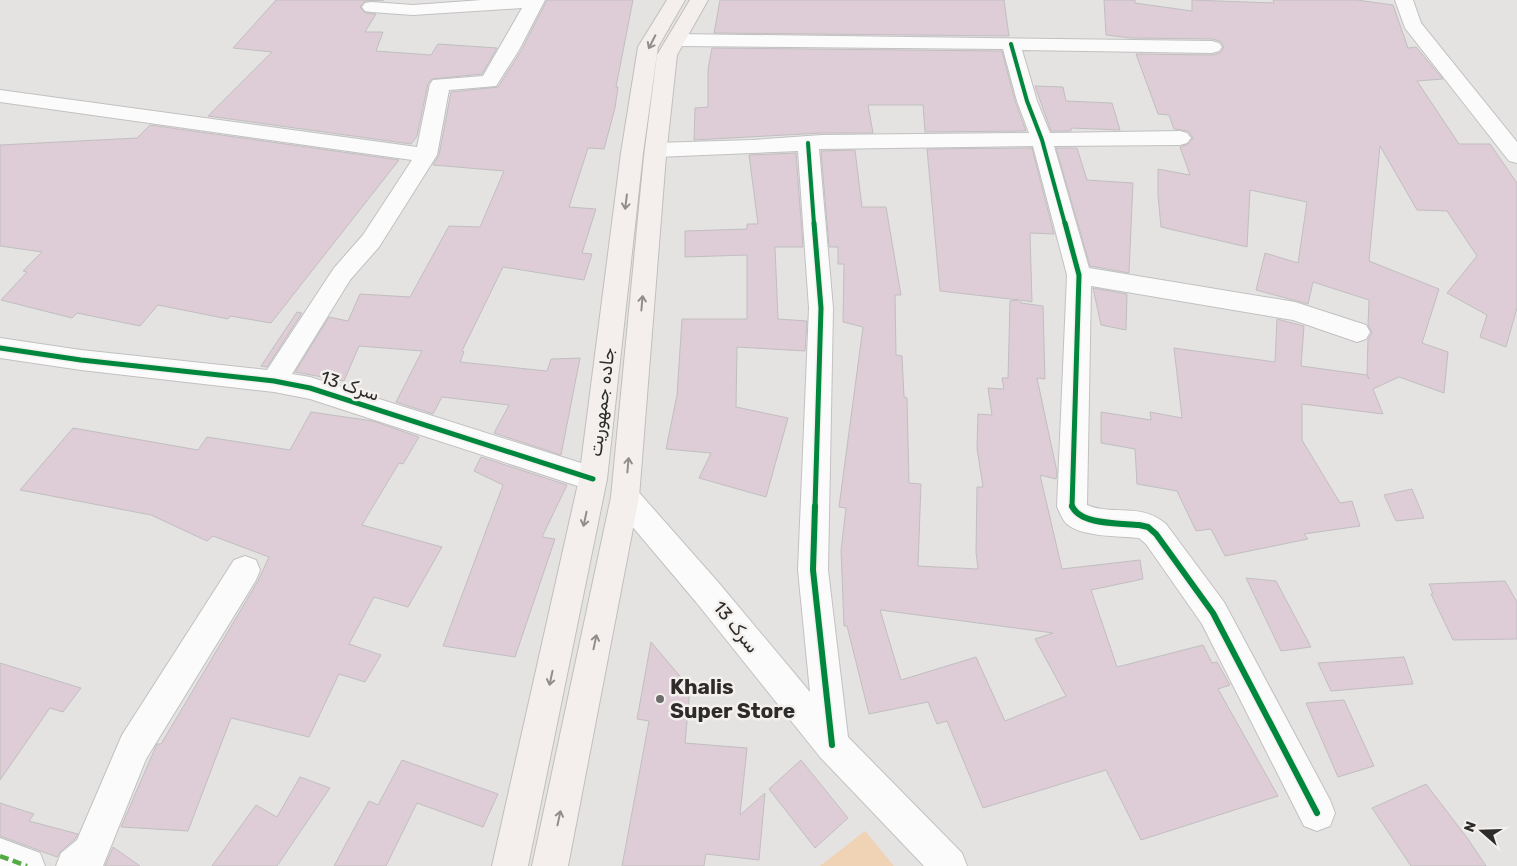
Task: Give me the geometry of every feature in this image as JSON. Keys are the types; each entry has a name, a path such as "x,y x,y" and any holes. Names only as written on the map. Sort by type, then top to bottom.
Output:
{"main road":[{"name":"جاده جمهوریت","path":"550,866 625,497 648,153 648,47 676,0"},
{"name":"جاده جمهوریت","path":"510,866 593,479 648,153 667,55 699,0"}],"street":[{"path":"1404,0 1412,24 1517,156"},
{"path":"371,7 413,10 536,1"},
{"path":"274,381 342,274 371,241 426,155 440,84 489,82 536,1"},
{"path":"676,40 1212,47"},
{"path":"1011,44 1027,102 1042,140 1079,275 1072,507 1076,514 1084,519 1139,525 1148,527 1156,534 1214,613 1317,813"},
{"path":"0,96 426,155"},
{"path":"648,153 822,142 1180,138"},
{"path":"808,144 821,308 813,570 832,745"},
{"path":"1079,275 1295,311 1357,332"},
{"name":"سرک 13","path":"0,348 81,360 274,381 310,388 593,479"},
{"name":"سرک 13","path":"625,497 707,592 832,745 949,866"},
{"path":"74,866 90,853 134,747 245,570"},
{"path":"0,856 27,866"}],"shaded area":[{"path":"865,831 894,866 820,866"}],"building":[{"path":"276,0 384,0 365,1 360,7 365,13 376,14 365,32 383,32 376,51 431,55 438,44 497,48 482,74 432,79 428,84 417,136 411,144 208,116 272,52 233,48"},
{"path":"547,0 633,0 616,87 618,87 615,108 604,149 588,148 569,207 596,209 582,253 592,254 584,280 503,267 462,351 464,352 460,362 547,371 551,359 580,358 561,455 494,433 509,405 442,397 433,414 396,402 422,351 359,346 344,381 295,372 329,317 348,321 360,294 410,297 449,226 480,227 504,171 433,165 439,155 451,92 498,87 521,51"},
{"path":"720,0 1004,0 1009,36 714,33"},
{"path":"1104,0 1135,0 1135,3 1192,11 1192,0 1274,3 1273,0 1357,0 1393,5 1408,48 1416,47 1443,79 1417,81 1459,144 1490,144 1517,183 1517,308 1506,347 1480,337 1487,315 1447,293 1477,256 1447,211 1417,210 1380,146 1369,261 1439,289 1422,343 1448,352 1444,393 1399,377 1373,389 1383,414 1302,404 1302,440 1340,503 1352,501 1360,526 1304,534 1308,539 1225,556 1211,529 1196,531 1177,491 1137,484 1135,449 1101,443 1101,412 1151,420 1150,412 1182,418 1174,348 1275,362 1277,319 1304,326 1301,366 1367,375 1369,379 1367,373 1368,339 1372,333 1368,325 1369,300 1313,282 1308,304 1256,290 1265,253 1298,263 1307,202 1250,190 1247,247 1161,227 1158,169 1190,175 1180,147 1188,144 1193,138 1188,131 1174,129 1169,115 1158,114 1136,54 1212,55 1220,53 1224,47 1220,41 1212,39 1130,38 1106,35"},
{"path":"712,48 1002,51 1015,101 1026,131 925,132 923,105 868,105 873,133 822,133 694,140 695,108 708,107 708,69"},
{"path":"1035,86 1063,87 1066,101 1112,103 1120,130 1071,128 1071,131 1051,131"},
{"path":"150,125 399,160 271,323 230,316 228,319 158,305 140,326 77,313 72,318 1,300 27,272 23,271 42,252 0,246 0,145 137,138"},
{"path":"1032,148 1054,234 1030,233 1032,302 1021,300 1021,303 1043,306 1045,379 1037,378 1057,472 1056,479 1040,475 1062,569 1140,560 1143,579 1091,590 1117,667 1203,645 1212,663 1217,662 1230,685 1218,689 1278,796 1141,840 1106,770 983,808 947,721 937,724 928,702 869,714 847,626 844,626 841,550 846,508 839,507 863,327 843,322 844,264 838,264 838,247 829,247 821,151 855,150 862,207 886,207 901,295 895,295 896,355 902,356 904,397 907,398 909,483 921,484 918,566 978,569 976,552 977,487 983,487 977,448 978,414 992,415 988,388 1004,389 1002,378 1008,378 1010,301 1019,300 940,291 927,149","holes":["880,610 1053,633 1035,639 1066,696 1005,721 976,657 901,680"]},
{"path":"1056,148 1077,148 1087,180 1133,183 1129,273 1090,266"},
{"path":"796,153 803,247 775,247 778,319 807,321 805,351 737,347 736,407 788,418 766,497 699,478 711,453 666,449 677,395 682,319 747,319 747,255 685,257 685,231 747,229 747,224 758,224 749,155"},
{"path":"1093,288 1127,294 1126,330 1101,325"},
{"path":"297,312 302,313 267,367 261,366"},
{"path":"311,412 373,421 419,437 403,464 399,463 362,525 442,547 408,607 374,597 349,644 381,655 365,682 339,674 309,737 231,718 188,831 121,827 157,744 161,744 258,581 269,557 213,536 207,541 151,515 20,490 73,428 198,450 207,437 290,450"},
{"path":"481,457 567,485 542,537 555,539 515,657 443,646 503,485 474,471"},
{"path":"1412,489 1424,518 1396,521 1384,495"},
{"path":"1246,578 1276,581 1311,647 1281,651"},
{"path":"1505,581 1517,602 1517,639 1453,640 1431,594 1433,594 1429,584"},
{"path":"651,642 690,688 685,743 747,748 740,815 765,793 759,860 706,854 704,866 622,866 649,721 637,719"},
{"path":"1404,657 1413,684 1331,691 1318,663"},
{"path":"0,663 81,688 63,712 50,708 0,780"},
{"path":"1344,700 1374,766 1338,777 1306,703"},
{"path":"402,760 498,794 483,827 417,803 386,866 334,866 369,801 378,805"},
{"path":"801,760 848,818 815,848 769,789"},
{"path":"300,777 330,788 277,866 212,866 256,805 277,817"},
{"path":"1426,784 1486,866 1411,866 1372,808"},
{"path":"0,803 34,814 29,821 78,834 57,857 0,836"},
{"path":"113,847 140,866 105,866"}],"marked path":[{"path":"0,856 27,866"}],"cycle path":[{"path":"1011,44 1027,101 1042,140 1079,275 1072,507 1076,514 1084,519 1139,525 1148,527 1156,534 1213,613 1317,813"},
{"path":"808,143 821,308 813,570 832,745"},
{"path":"0,348 81,360 274,381 310,388 593,479"}],"place":[{"name":"Khalis Super Store","path":"660,699"}]}
